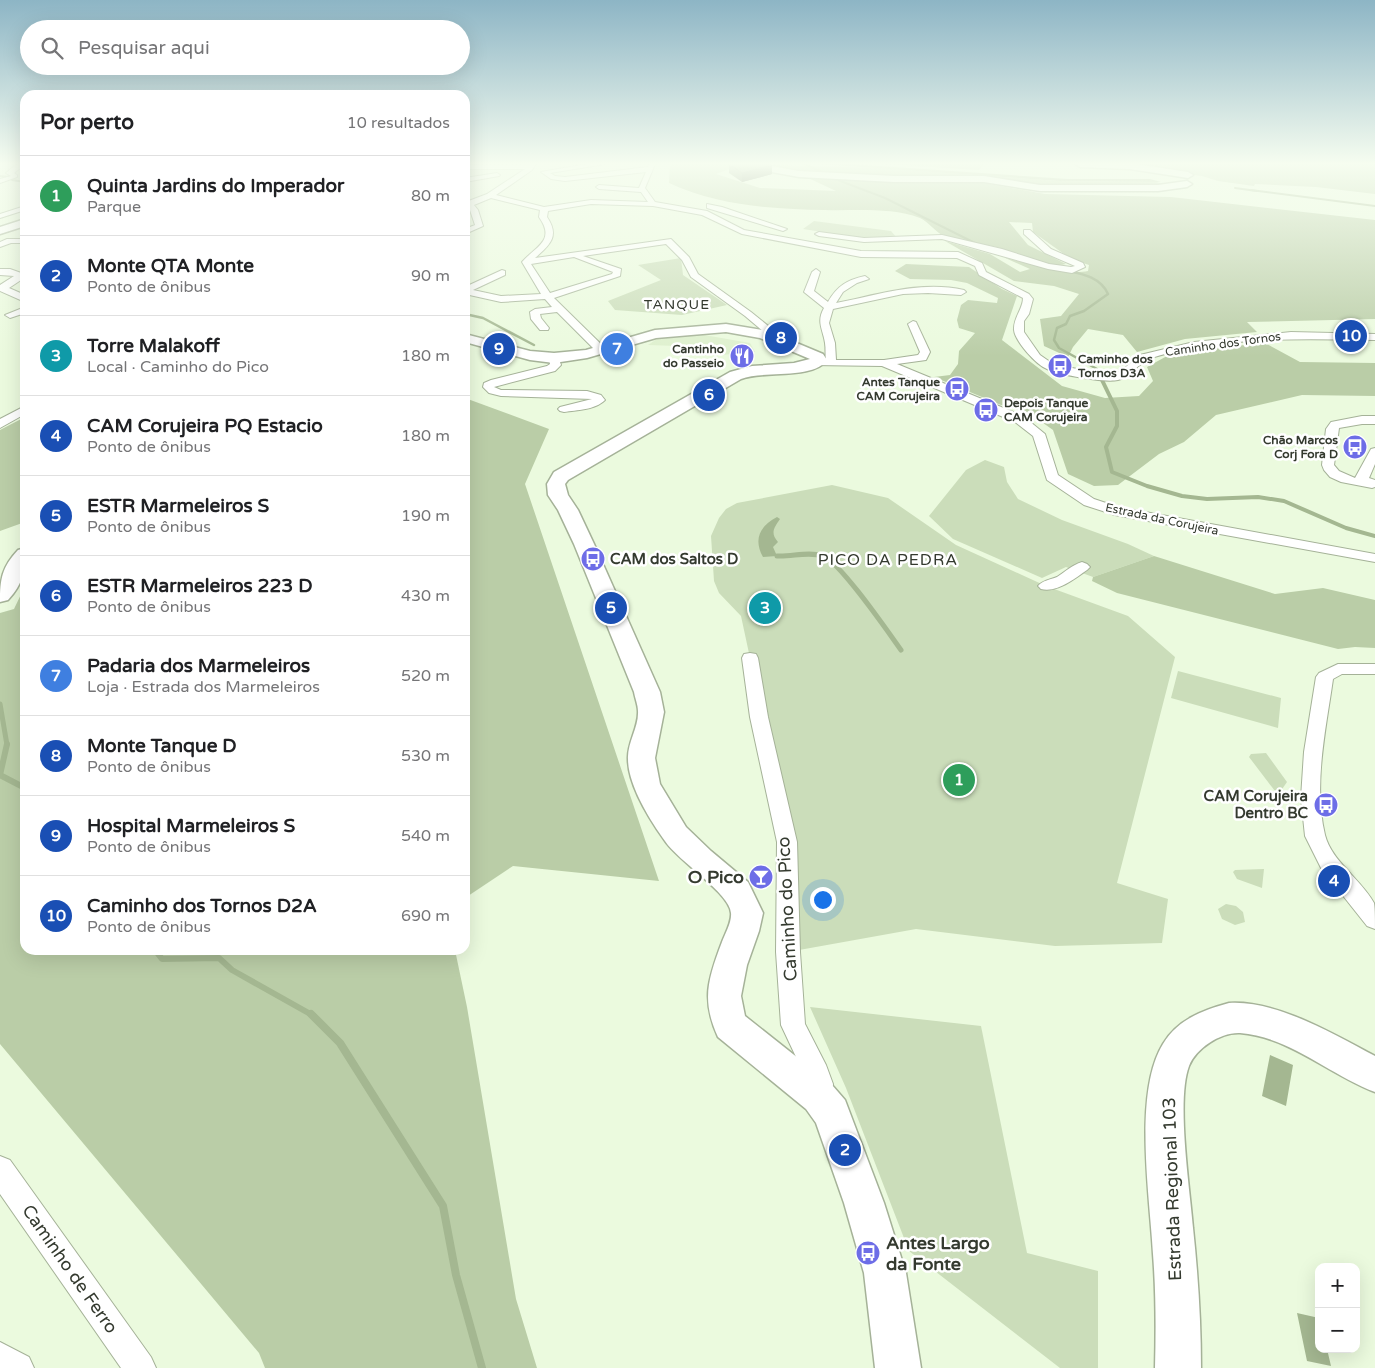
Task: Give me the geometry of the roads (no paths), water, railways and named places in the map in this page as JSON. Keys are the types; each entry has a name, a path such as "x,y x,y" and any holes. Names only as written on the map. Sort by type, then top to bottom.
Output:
{"main road":[{"path":"470,339 530,355 554,358 582,355 643,336 691,330 740,329 771,337 816,355 824,363"},
{"path":"824,363 745,372 561,476 556,484 558,495 568,510 584,544 647,692 651,712 641,758 646,784 676,835 700,859 737,890 747,912 743,931 730,965 724,996 725,1010 732,1026 819,1097 832,1113 885,1274 898,1368"},
{"path":"0,595 7,589 20,559"},
{"name":"Estrada Regional 103","path":"1178,1368 1178,1338 1166,1135 1168,1082 1171,1065 1178,1051 1185,1042 1210,1025 1226,1019 1240,1018 1285,1030 1375,1075"}],"street":[{"path":"526,262 544,245 551,233 550,228"},
{"name":"Caminho dos Tornos","path":"737,228 748,233 854,253 962,256 979,265 982,273 1026,296 1028,299 1024,314 1019,321 1019,332 1041,361 1050,367 1071,372 1101,377 1116,377 1124,374 1144,357 1194,345 1291,335 1375,337"},
{"path":"781,228 794,230"},
{"path":"811,233 864,240 936,237 991,248 1048,266 1072,270 1081,268 1080,265 1048,252 1027,232"},
{"path":"0,249 10,241 20,241"},
{"path":"526,262 664,241 671,242 686,259 694,275 748,314 768,331 771,337"},
{"path":"470,292 501,299 549,296 616,276 618,271 575,256"},
{"path":"526,262 560,309 601,350"},
{"path":"0,272 10,272 20,275"},
{"path":"816,272 809,292 829,307 893,293 924,290 961,292"},
{"path":"470,289 502,273"},
{"path":"20,277 2,288 20,297"},
{"path":"865,279 854,281 839,290 829,307 824,320 830,342 824,363 884,363 917,359 924,356 925,352 913,324"},
{"path":"544,328 536,319 535,312 560,309"},
{"path":"10,315 20,312"},
{"path":"554,358 556,365 548,371 502,379 488,385 488,388 494,392 501,393 587,394 602,400 588,405 564,409"},
{"name":"Estrada da Corujeira","path":"884,363 1018,418 1039,434 1052,477 1089,502 1124,513 1375,558"},
{"path":"0,424 20,412"},
{"path":"1373,485 1339,476 1330,470 1328,465 1332,429 1335,425 1362,420 1375,420"},
{"path":"1373,485 1361,479 1367,472 1368,464 1375,452"},
{"path":"1046,586 1062,581 1082,567"},
{"name":"Caminho do Pico","path":"750,658 760,717 787,842 788,952 793,1025 817,1073 820,1084 819,1097"},
{"path":"1375,669 1338,670 1325,676 1313,752 1311,798 1315,836 1329,862 1375,920"},
{"name":"Caminho de Ferro","path":"0,1170 140,1368"},
{"path":"0,1358 18,1368"}],"waterway":[{"path":"945,228 981,246"},
{"path":"1068,271 1086,275 1096,280 1108,294 1084,311 1070,316 1066,324 1057,328 1054,340 1059,348 1097,369 1101,379"},
{"path":"470,315 483,318 534,345"},
{"path":"1101,378 1117,411 1117,426 1106,447 1112,472 1147,486 1182,496 1207,499 1258,497 1284,501 1346,528 1375,536"},
{"path":"777,556 812,554 823,556 831,561 864,599 901,650"},
{"path":"0,704 7,744"},
{"path":"7,744 0,775 20,785"},
{"path":"159,955 162,959 219,958 232,970 312,1015"},
{"path":"312,1015 340,1043 443,1206 456,1275 482,1368"}],"place":[{"name":"Caminho dos Tornos D2A","path":"1351,336"},
{"name":"Monte Tanque D","path":"781,338"},
{"name":"Hospital Marmeleiros S","path":"499,349"},
{"name":"Padaria dos Marmeleiros","path":"617,349"},
{"name":"Cantinho do Passeio","path":"742,356"},
{"name":"Caminho dos Tornos D3A","path":"1060,366"},
{"name":"Antes Tanque CAM Corujeira","path":"957,389"},
{"name":"ESTR Marmeleiros 223 D","path":"709,395"},
{"name":"Depois Tanque CAM Corujeira","path":"986,410"},
{"name":"Chão Marcos Corj Fora D","path":"1355,447"},
{"name":"CAM dos Saltos D","path":"593,559"},
{"name":"ESTR Marmeleiros S","path":"611,608"},
{"name":"Torre Malakoff","path":"765,608"},
{"name":"Quinta Jardins do Imperador","path":"959,780"},
{"name":"CAM Corujeira Dentro BC","path":"1326,805"},
{"name":"O Pico","path":"761,877"},
{"name":"CAM Corujeira PQ Estacio","path":"1334,881"},
{"name":"Monte QTA Monte","path":"845,1150"},
{"name":"Antes Largo da Fonte","path":"868,1253"}],"district":[{"name":"TANQUE","path":"677,304"},
{"name":"PICO DA PEDRA","path":"888,559"}]}
